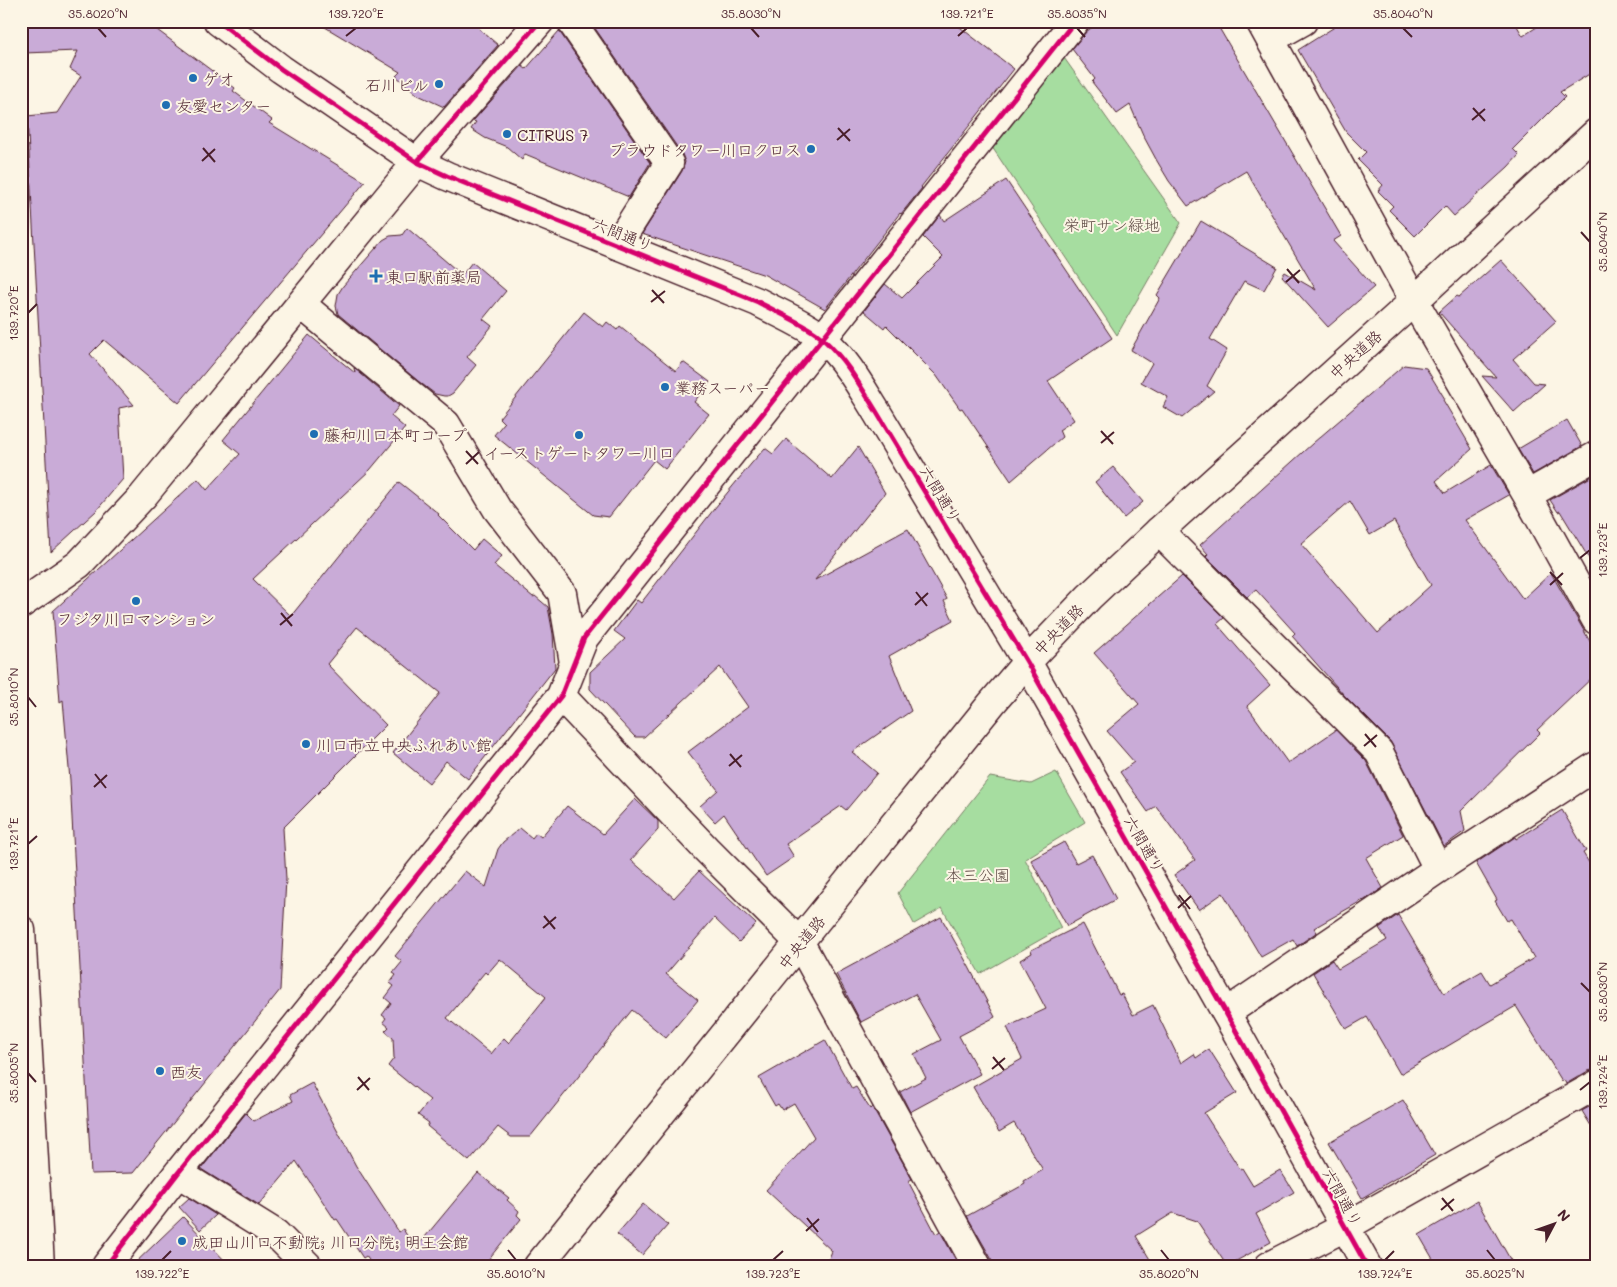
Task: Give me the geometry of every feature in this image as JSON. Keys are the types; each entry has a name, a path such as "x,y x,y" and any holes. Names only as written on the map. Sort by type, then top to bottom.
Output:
{"street":[{"name":"六間通り","path":"218,21 281,69 417,162 447,176 758,302 795,321 824,339 850,370 876,411 1027,662 1367,1266"},
{"path":"21,604 79,564 143,496 417,162 540,21"},
{"path":"571,21 669,163 617,245"},
{"path":"106,1266 178,1172 561,696 584,638 824,339 1075,21"},
{"path":"1303,21 1265,30 1414,301 1527,495 1596,620"},
{"name":"中央道路","path":"538,1266 1027,662 1056,629 1159,531 1414,301 1596,132"},
{"path":"301,304 446,424 497,509 562,593 574,663"},
{"path":"1527,495 1596,456"},
{"path":"1159,531 1379,752 1438,869"},
{"path":"561,696 706,849 800,943 977,1266"},
{"path":"1226,1013 1438,869 1596,766"},
{"path":"21,930 28,1192 40,1266"},
{"path":"1269,1266 1345,1227 1596,1085"},
{"path":"178,1172 276,1234 308,1266"}],"green space":[{"name":"栄町サン緑地","path":"1062,55 1181,223 1117,335 992,147"},
{"name":"本三公園","path":"1056,772 1085,822 1025,859 1061,928 980,974 942,908 914,924 898,893 990,777 1031,784"}],"building":[{"path":"22,21 145,21 235,88 233,91 272,120 269,123 365,182 179,403 104,340 90,354 134,405 119,408 123,479 96,511 51,552 27,116 57,113 81,76 70,69 78,51 24,53"},
{"path":"315,21 470,21 498,45 444,107 418,95 396,76 400,72"},
{"name":"プラウドタワー川口クロス","path":"590,21 952,21 1014,69 825,309 765,275 642,234 682,171 685,162 682,154"},
{"path":"1100,21 1215,21 1341,236 1333,241 1374,287 1328,327 1282,276 1285,272 1316,290 1246,171 1188,206 1157,161 1130,105 1117,114 1092,82 1095,79 1072,49 1086,32"},
{"path":"1344,21 1514,21 1523,36 1546,21 1596,21 1596,70 1560,92 1565,97 1513,149 1519,155 1508,167 1454,216 1445,206 1415,236 1389,210 1393,206 1378,191 1383,185 1358,160 1366,152 1346,132 1298,50"},
{"path":"559,31 650,163 629,197 525,154 522,160 507,147 485,138 471,129 476,122 473,121 522,66 526,69"},
{"path":"1006,180 1112,338 1048,381 1074,420 1059,430 1062,437 1011,481 962,408 960,409 936,375 886,325 884,328 864,311 885,284 902,298 943,257 923,237 940,215 944,221"},
{"path":"1201,221 1277,267 1264,290 1244,281 1210,339 1227,350 1207,386 1214,391 1182,418 1163,407 1168,397 1141,382 1152,363 1131,350 1160,298 1157,295"},
{"path":"407,228 462,275 472,262 506,291 483,319 492,326 467,357 476,365 453,393 448,396 435,394 418,381 338,314 336,306 338,294 343,286 383,240 390,236 402,235"},
{"path":"1501,260 1556,321 1513,359 1534,383 1545,384 1514,412 1482,376 1496,377 1439,312"},
{"name":"イーストゲートタワー川口","path":"584,312 603,327 607,322 617,330 620,326 676,371 683,362 710,382 694,402 709,414 665,469 654,460 609,517 593,515 494,435 504,423 499,418"},
{"path":"309,335 355,373 354,368 399,406 391,416 405,428 370,470 253,579 291,616 399,482 439,514 473,550 482,539 502,556 494,565 548,607 553,634 555,668 468,779 446,761 429,783 393,753 440,693 357,627 327,664 386,725 283,828 286,879 280,990 133,1173 91,1174 70,780 63,700 60,702 53,611 198,479 207,490 240,454 223,440"},
{"path":"1404,365 1426,368 1472,449 1436,481 1445,493 1491,465 1509,495 1465,520 1523,599 1551,573 1596,652 1596,674 1537,730 1540,733 1461,811 1465,831 1444,846 1390,741 1344,695 1292,636 1295,633 1256,590 1247,597 1206,556 1208,554 1200,545 1313,443","holes":["1350,501 1370,535 1394,521 1431,585 1378,633 1301,544"]},
{"path":"1567,420 1582,446 1533,474 1518,449"},
{"path":"786,439 832,479 858,447 885,493 815,580 908,529 947,599 944,601 953,620 889,656 911,711 852,752 877,773 846,810 841,806 786,844 794,857 766,876 724,814 715,822 700,806 718,790 688,752 748,707 720,667 644,737 635,737 590,689 590,672 625,639 614,631 637,600 641,603 751,464 765,448 773,454"},
{"path":"1113,467 1143,502 1124,518 1095,482"},
{"path":"1596,474 1596,570 1560,511 1558,512 1550,500"},
{"path":"1182,576 1224,618 1217,624 1270,685 1247,706 1288,763 1336,730 1366,761 1403,835 1366,858 1383,888 1314,928 1317,932 1297,946 1293,939 1261,957 1223,893 1199,910 1174,875 1195,860 1156,806 1148,812 1120,772 1134,762 1107,731 1139,704 1094,653"},
{"path":"635,799 658,821 658,830 631,860 674,898 699,871 756,924 739,942 714,918 666,974 698,1000 666,1038 632,1010 530,1137 511,1137 498,1127 469,1161 427,1126 429,1123 418,1115 430,1100 388,1066 394,1058 393,1038 385,1031 389,1027 383,1022 386,1018 382,1015 391,1003 385,998 394,986 390,983 396,975 393,973 402,962 395,956 465,871 486,887 498,849 503,842 520,828 532,838 536,833 541,837 567,806 603,834","holes":["500,959 546,997 509,1043 504,1038 491,1054 447,1018 485,972 487,974"]},
{"path":"1562,810 1586,851 1583,853 1596,874 1596,1069 1588,1071 1566,1084 1564,1080 1562,1081 1516,1006 1400,1074 1367,1017 1346,1029 1313,973 1332,960 1338,969 1387,940 1379,928 1398,915 1444,993 1482,971 1490,984 1534,958 1511,919 1507,921 1476,863 1515,837 1516,839"},
{"path":"1064,842 1076,863 1092,855 1116,899 1067,926 1031,860"},
{"path":"941,917 995,1017 959,1036 980,1074 910,1112 900,1092 926,1078 914,1054 941,1040 915,994 861,1022 836,974"},
{"path":"1083,924 1119,995 1122,994 1133,1015 1153,1005 1181,1063 1194,1054 1196,1058 1209,1049 1237,1093 1204,1113 1253,1186 1280,1170 1294,1192 1256,1214 1271,1242 1227,1266 1197,1221 1173,1213 1136,1236 1154,1266 993,1266 991,1258 967,1216 1025,1184 1024,1181 1043,1170 1014,1123 999,1132 973,1087 1022,1059 1007,1027 1046,1009 1020,960 1032,953 1031,950"},
{"path":"825,1040 852,1089 856,1087 870,1109 872,1107 912,1179 908,1181 936,1234 940,1231 959,1266 826,1266 832,1251 766,1190 814,1137 794,1103 782,1110 778,1104 775,1106 759,1078"},
{"path":"312,1083 356,1166 399,1232 403,1229 415,1249 478,1173 509,1198 507,1200 519,1211 517,1215 521,1219 483,1266 373,1266 366,1256 363,1258 337,1219 335,1220 296,1161 259,1205 201,1169 246,1113 254,1121 293,1101 290,1095"},
{"path":"1403,1100 1435,1155 1362,1198 1329,1142"},
{"path":"1596,1103 1596,1134 1582,1111"},
{"path":"189,1198 216,1215 200,1230 179,1207"},
{"path":"1477,1201 1514,1266 1437,1266 1419,1235"},
{"path":"643,1204 668,1225 642,1255 617,1234"},
{"name":"成田山川口不動院; 川口分院; 明王会館","path":"183,1217 230,1266 132,1266"}],"cycle path":[{"path":"218,21 281,69 417,162 447,176 758,302 810,330 832,348 865,393 1027,662 1367,1266"},
{"path":"417,162 540,21"},
{"path":"106,1266 178,1173 561,696 584,638 1075,21"}],"place":[{"name":"ゲオ","path":"193,78"},
{"name":"石川ビル","path":"439,84"},
{"name":"友愛センター","path":"166,105"},
{"name":"CITRUS 7","path":"507,134"},
{"name":"プラウドタワー川口クロス","path":"811,149"},
{"name":"東口駅前薬局","path":"376,276"},
{"name":"業務スーパー","path":"665,387"},
{"name":"藤和川口本町コープ","path":"314,434"},
{"name":"イーストゲートタワー川口","path":"579,435"},
{"name":"フジタ川口マンション","path":"136,601"},
{"name":"川口市立中央ふれあい館","path":"306,744"},
{"name":"西友","path":"160,1071"},
{"name":"成田山川口不動院; 川口分院; 明王会館","path":"182,1241"}]}
